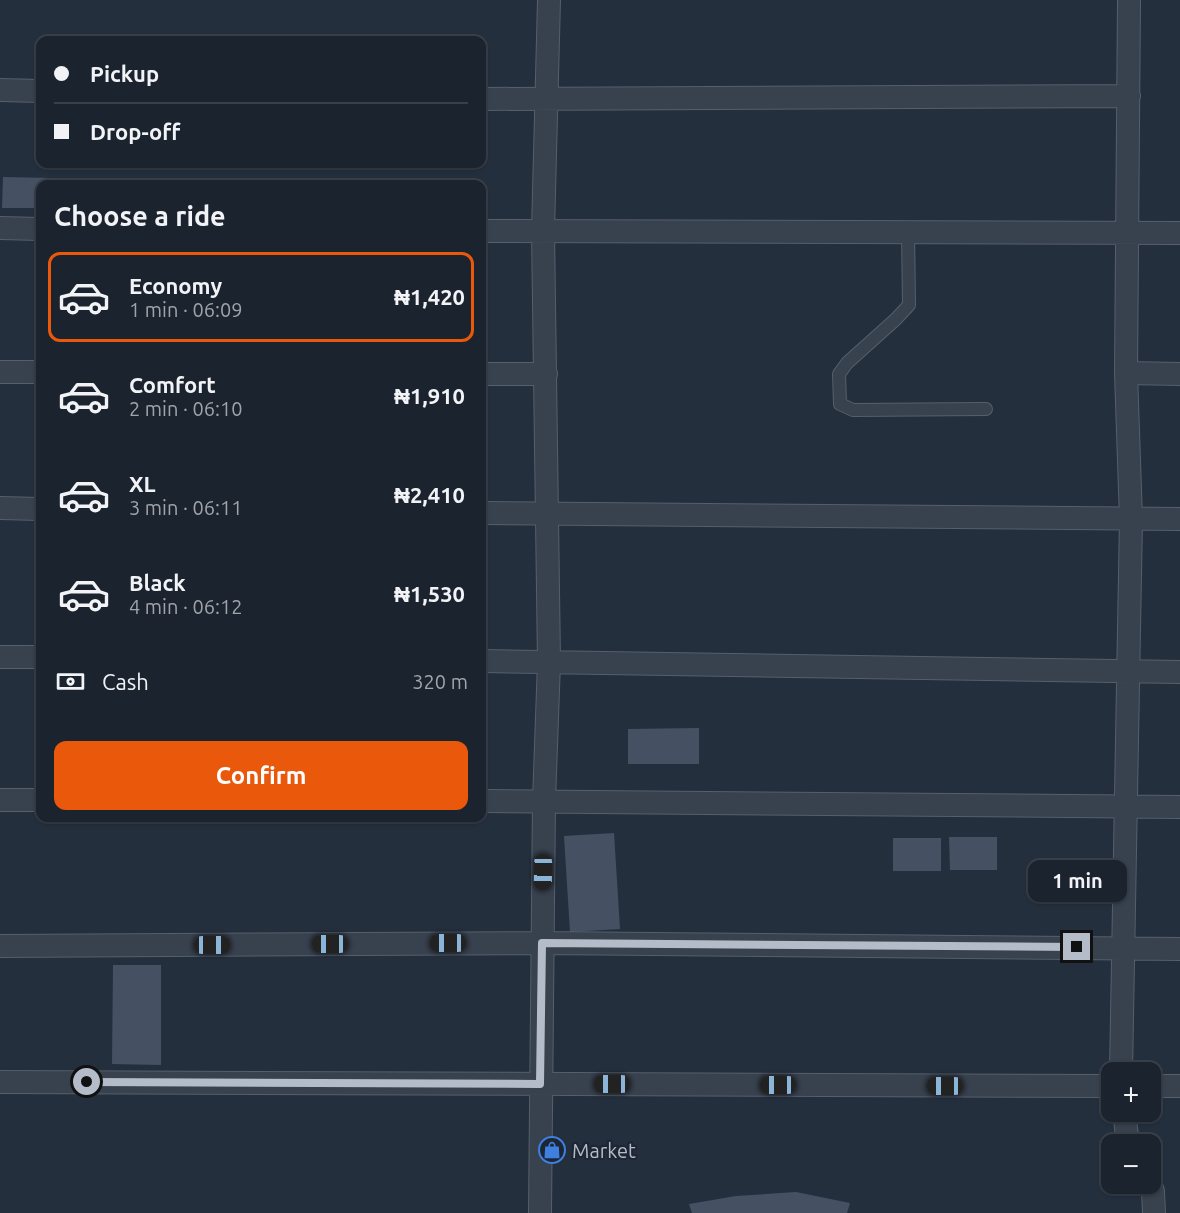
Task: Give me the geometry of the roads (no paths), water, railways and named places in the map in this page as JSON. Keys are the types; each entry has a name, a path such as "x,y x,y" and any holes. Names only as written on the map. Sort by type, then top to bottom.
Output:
{"street":[{"path":"540,1213 544,801 549,662 543,231 549,0"},
{"path":"1121,1062 1131,519 1126,373 1129,0"},
{"path":"0,90 36,91"},
{"path":"486,99 1129,96"},
{"path":"0,228 36,229"},
{"path":"486,231 1180,232"},
{"path":"0,372 36,372"},
{"path":"1126,373 1180,374"},
{"path":"486,374 546,374"},
{"path":"0,508 36,509"},
{"path":"486,513 1180,519"},
{"path":"0,657 36,657"},
{"path":"486,661 1180,672"},
{"path":"0,800 36,800"},
{"path":"486,801 1180,807"},
{"path":"0,946 542,943 1180,949"},
{"path":"0,1082 1101,1086"},
{"path":"1161,1086 1180,1086"},
{"path":"1153,1194 1154,1213"}],"lane":[{"path":"908,232 909,305 847,363 839,374 840,404 853,410 986,409"}],"place":[{"name":"Market","path":"552,1150"}]}
